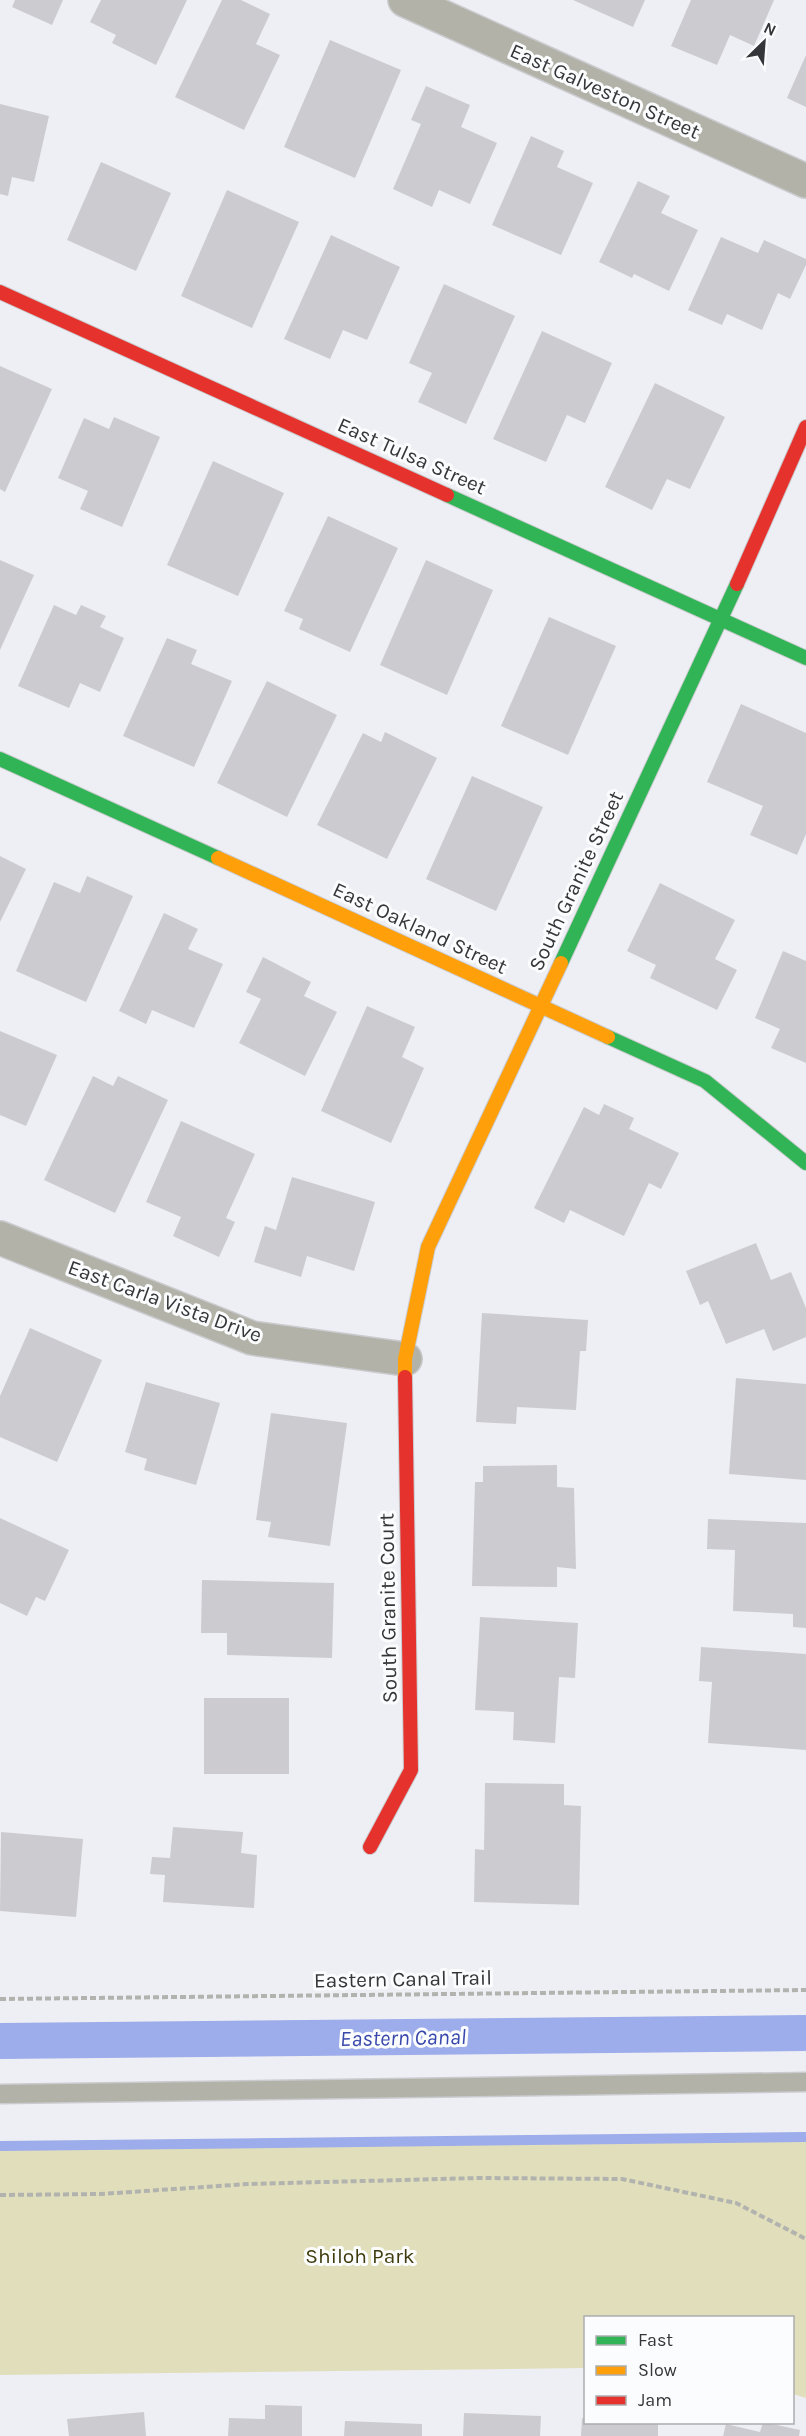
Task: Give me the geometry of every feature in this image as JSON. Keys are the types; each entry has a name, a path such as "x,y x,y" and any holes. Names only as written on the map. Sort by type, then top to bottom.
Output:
{"street":[{"name":"East Galveston Street","path":"405,0 806,181"},
{"name":"East Tulsa Street","path":"0,292 806,658"},
{"name":"South Granite Street","path":"405,1359 428,1247 721,619 806,427"},
{"name":"East Oakland Street","path":"0,759 705,1081 806,1162"},
{"name":"East Carla Vista Drive","path":"3,1246 252,1338 405,1359"},
{"name":"South Granite Court","path":"370,1847 411,1770 405,1359"}],"lane":[{"path":"0,2094 806,2082"}],"path":[{"name":"Eastern Canal Trail","path":"0,1999 806,1990"},
{"path":"0,2195 101,2194 248,2184 317,2182 479,2178 622,2179 736,2203 806,2239"}],"green space":[{"name":"Shiloh Park","path":"806,2136 806,2398 794,2394 794,2316 584,2316 584,2368 0,2375 0,2145"}],"building":[{"path":"15,0 63,0 52,25 12,7"},
{"path":"101,0 187,0 156,65 112,43 116,35 90,22"},
{"path":"222,0 241,0 270,14 256,44 280,55 244,130 175,97"},
{"path":"573,0 645,0 633,27"},
{"path":"691,0 774,0 754,46 730,35 717,65 671,46"},
{"path":"330,40 401,70 355,178 284,147"},
{"path":"806,55 806,107 787,98"},
{"path":"426,86 470,105 461,127 497,143 470,204 439,190 432,207 393,189 421,124 411,120"},
{"path":"0,104 49,116 34,182 12,177 8,196 0,194"},
{"path":"531,136 564,151 557,167 593,183 561,255 492,225"},
{"path":"101,162 171,193 136,271 67,240"},
{"path":"638,181 670,196 661,213 698,230 669,291 634,274 632,278 599,262"},
{"path":"227,190 299,222 252,328 181,296"},
{"path":"331,235 400,267 367,340 343,330 330,359 284,339"},
{"path":"721,237 758,253 764,240 806,259 806,265 790,299 778,293 762,330 727,314 722,325 688,310"},
{"path":"444,284 515,316 466,424 418,402 432,373 409,363"},
{"path":"542,331 612,363 585,423 567,415 546,462 493,439"},
{"path":"0,366 52,389 5,492 0,489"},
{"path":"655,383 725,417 690,489 667,479 652,510 605,487"},
{"path":"114,417 160,437 122,527 80,509 88,491 58,478 84,418 109,429"},
{"path":"213,461 284,493 238,596 167,565"},
{"path":"328,516 398,548 350,652 299,629 303,619 284,611"},
{"path":"0,560 34,575 0,650"},
{"path":"426,560 493,590 447,695 380,665"},
{"path":"54,605 76,615 81,605 106,616 100,627 124,638 100,692 80,683 69,708 18,686"},
{"path":"549,617 616,646 568,755 501,726"},
{"path":"167,638 197,650 191,664 232,681 194,767 123,736"},
{"path":"267,681 337,715 287,817 217,783"},
{"path":"741,704 806,733 806,834 797,855 750,835 763,806 707,782"},
{"path":"385,732 437,758 387,859 317,825 363,733 381,742"},
{"path":"472,776 543,807 496,911 426,879"},
{"path":"0,856 26,869 0,922"},
{"path":"87,876 133,896 86,1002 16,971 54,882 80,893"},
{"path":"660,883 735,920 715,959 737,970 717,1010 650,978 656,965 627,951"},
{"path":"164,913 198,929 188,949 223,964 194,1028 152,1010 146,1024 119,1011"},
{"path":"783,951 806,961 806,1063 771,1048 780,1029 755,1018"},
{"path":"263,957 311,982 304,996 337,1012 305,1076 239,1043 261,999 246,992"},
{"path":"367,1006 415,1027 402,1057 424,1068 391,1143 321,1111"},
{"path":"0,1031 57,1055 26,1126 0,1115"},
{"path":"93,1076 113,1086 118,1076 168,1100 115,1213 44,1180"},
{"path":"604,1104 634,1118 629,1129 679,1153 661,1189 649,1183 624,1236 570,1210 564,1223 534,1208 584,1107 599,1115"},
{"path":"181,1121 255,1154 226,1218 235,1222 219,1257 173,1236 181,1217 146,1202"},
{"path":"292,1177 375,1202 354,1271 307,1256 301,1277 254,1262 265,1226 276,1230"},
{"path":"756,1243 771,1280 791,1272 806,1308 806,1337 773,1351 764,1329 726,1344 708,1301 700,1305 686,1271"},
{"path":"482,1313 588,1320 586,1351 580,1351 576,1410 517,1407 516,1424 476,1422"},
{"path":"30,1328 102,1360 57,1462 0,1437 0,1396"},
{"path":"736,1378 806,1384 806,1480 729,1474"},
{"path":"146,1382 220,1403 196,1485 144,1470 147,1459 125,1452"},
{"path":"271,1413 347,1423 330,1546 268,1537 271,1522 256,1520"},
{"path":"557,1465 557,1487 574,1488 576,1569 557,1567 557,1587 472,1586 475,1482 483,1482 483,1466"},
{"path":"0,1518 69,1550 45,1601 36,1597 27,1616 0,1603"},
{"path":"708,1519 806,1523 806,1628 793,1627 793,1614 733,1611 735,1550 707,1549"},
{"path":"202,1580 334,1583 332,1658 227,1655 227,1633 201,1633"},
{"path":"480,1617 578,1623 575,1678 559,1677 555,1743 513,1740 514,1712 475,1710"},
{"path":"701,1647 806,1654 806,1750 708,1743 712,1682 699,1681"},
{"path":"204,1698 289,1698 289,1774 204,1774"},
{"path":"485,1783 564,1784 564,1805 581,1806 579,1905 474,1902 475,1849 484,1850"},
{"path":"173,1827 243,1832 241,1853 257,1855 254,1908 163,1902 165,1875 150,1874 152,1857 170,1858"},
{"path":"1,1832 83,1839 76,1917 0,1911"},
{"path":"265,2405 302,2406 302,2436 228,2436 229,2418 265,2419"},
{"path":"144,2412 146,2436 69,2436 67,2419"},
{"path":"464,2413 541,2416 540,2436 463,2436"},
{"path":"582,2418 584,2424 658,2424 658,2436 581,2436"},
{"path":"345,2421 422,2424 422,2436 344,2436"},
{"path":"726,2424 760,2432 762,2424 800,2430 799,2436 723,2436"}],"waterway":[{"name":"Eastern Canal","path":"0,2041 806,2033"},
{"path":"0,2146 806,2137"}],"traffic: fast":[{"path":"447,495 806,658"},
{"path":"561,963 737,584"},
{"path":"0,759 218,858"},
{"path":"608,1037 705,1081 806,1163"}],"traffic: slow":[{"path":"218,858 608,1037"},
{"path":"405,1377 405,1359 428,1247 561,963"}],"traffic: jam":[{"path":"0,292 447,495"},
{"path":"737,584 806,427"},
{"path":"370,1847 411,1770 405,1377"}]}
